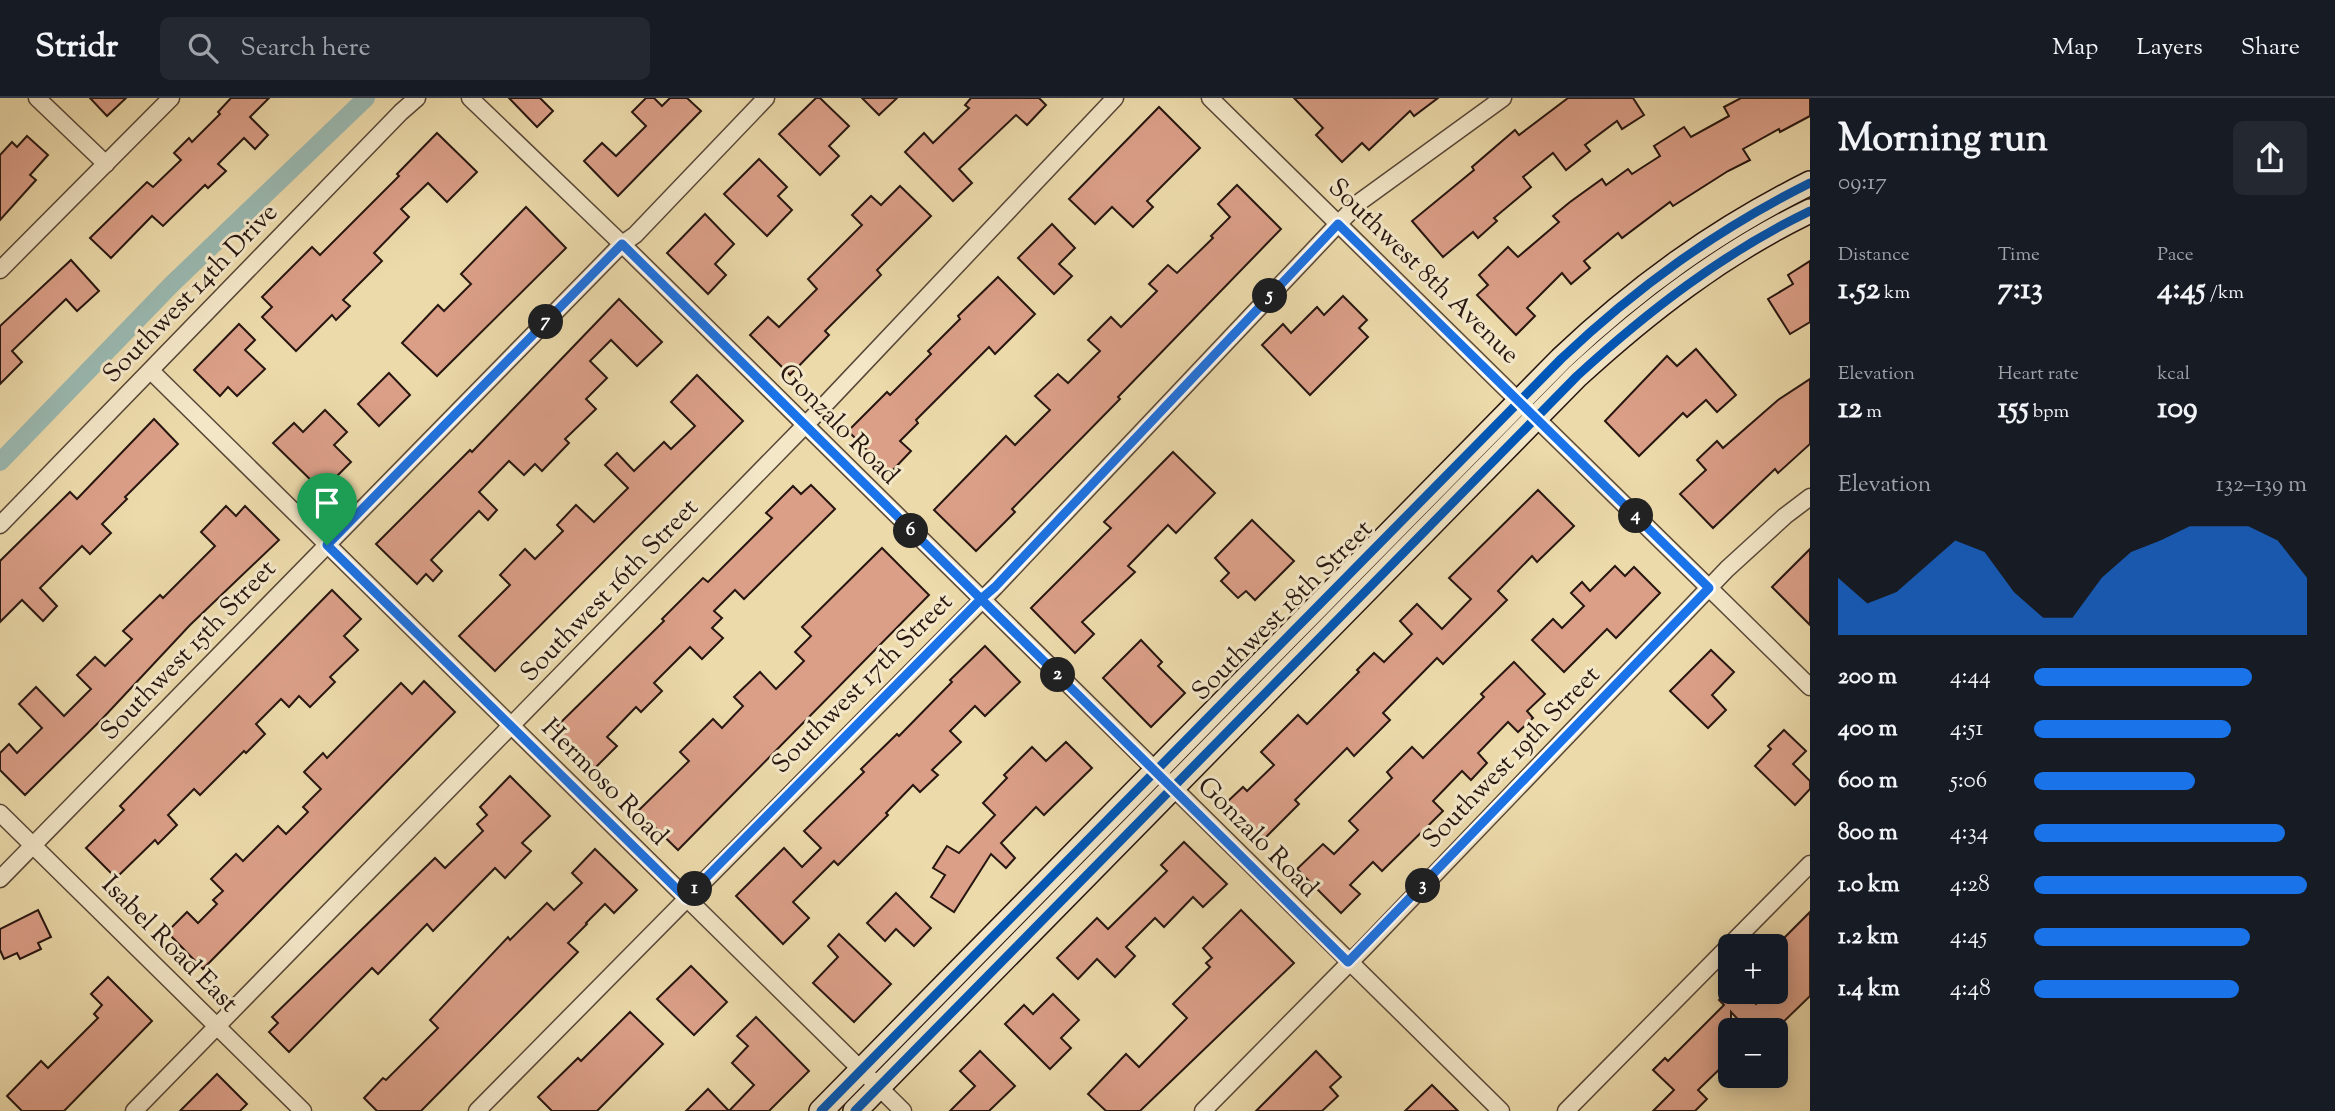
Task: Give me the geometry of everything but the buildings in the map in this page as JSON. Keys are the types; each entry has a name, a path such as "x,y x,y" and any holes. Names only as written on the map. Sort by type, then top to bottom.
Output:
{"main road":[{"name":"Southwest 18th Street","path":"821,1111 1520,400 1610,312 1720,233 1810,183"},
{"name":"Southwest 18th Street","path":"855,1111 1537,417 1626,331 1678,290 1732,253 1810,211"}],"street":[{"path":"37,98 106,164"},
{"path":"0,270 172,98"},
{"name":"Southwest 14th Drive","path":"0,525 417,98"},
{"name":"Gonzalo Road","path":"470,98 622,244 1502,1111"},
{"name":"Southwest 15th Street","path":"0,879 622,244 635,235 766,98"},
{"name":"Southwest 16th Street","path":"134,1111 804,426 1115,98"},
{"name":"Southwest 8th Avenue","path":"1210,98 1810,687"},
{"name":"Southwest 17th Street","path":"477,1111 995,587 1361,201 1503,98"},
{"name":"Hermoso Road","path":"150,371 903,1111"},
{"name":"Southwest 19th Street","path":"1203,1111 1709,588 1774,525 1810,497"},
{"name":"Isabel Road East","path":"0,813 303,1111"},
{"path":"1566,1111 1810,864"}],"waterway":[{"path":"0,462 171,285 366,98"}],"cycle path":[{"path":"821,1111 1561,359 1648,284 1710,240 1810,183"},
{"path":"855,1111 1577,376 1659,306 1688,285 1747,245 1810,211"}],"route":[{"path":"327,545 622,244 981,599 1338,224 1709,588 1348,962 981,599 686,898 327,545"}]}
